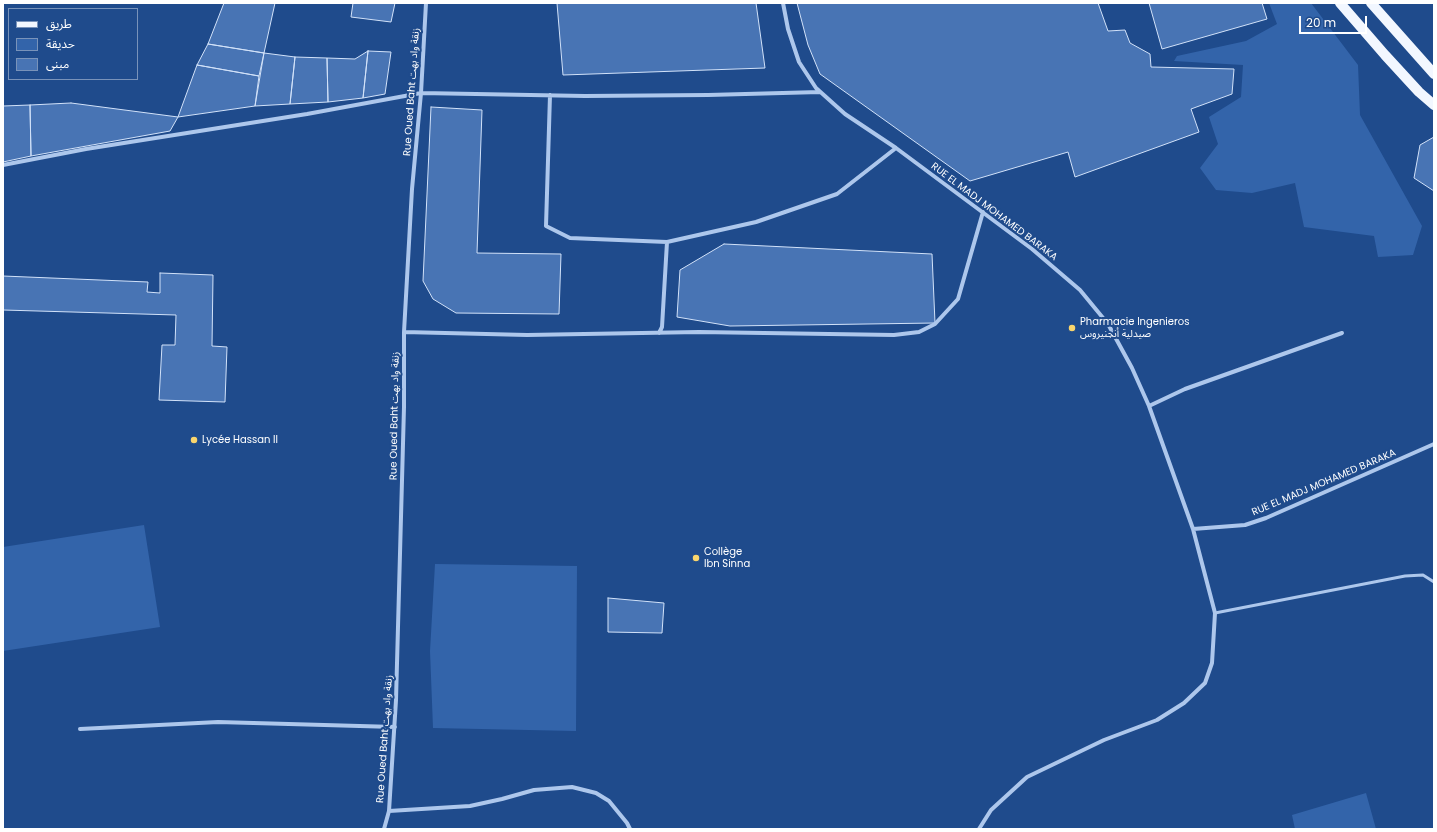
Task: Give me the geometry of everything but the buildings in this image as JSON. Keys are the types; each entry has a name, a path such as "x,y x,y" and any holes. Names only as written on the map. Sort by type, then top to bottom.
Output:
{"main road":[{"path":"1340,3 1419,92 1434,105"},
{"path":"1371,3 1434,74"}],"street":[{"name":"Rue Oued Baht زنقة واد بهت","path":"384,829 388,811 395,727 403,446 404,332 412,189 421,93 426,3"},
{"name":"RUE EL MADJ MOHAMED BARAKA","path":"783,3 788,29 798,62 820,92 846,114 896,148 1032,249 1080,290 1108,324 1132,368 1149,406 1193,529 1215,613 1212,663 1205,683 1184,703 1157,720 1104,740 1027,777 992,810 979,829"},
{"path":"3,165 86,149 307,114 421,93 708,95 820,92"},
{"path":"550,95 546,226 570,238 667,242 756,222 838,194 896,148"},
{"path":"404,332 527,335 659,333 894,335 919,332 935,324 958,299 983,212"},
{"path":"659,333 662,327 667,242"},
{"path":"1149,406 1185,389 1342,332"},
{"name":"RUE EL MADJ MOHAMED BARAKA","path":"1193,529 1245,524 1266,518 1434,444"},
{"path":"80,729 218,722 395,727"},
{"path":"388,811 470,806 502,800 534,790 572,787 596,792 609,801 630,829"}],"lane":[{"path":"1215,613 1405,576 1423,576 1434,582"}],"green space":[{"path":"1269,3 1311,3 1358,65 1360,115 1422,226 1413,255 1378,257 1374,236 1304,227 1295,183 1252,193 1216,190 1200,168 1218,144 1209,117 1241,97 1243,65 1174,61 1177,56 1246,41 1277,24"},
{"path":"144,525 160,627 3,651 3,547"},
{"path":"435,564 577,566 576,731 433,728 430,651"},
{"path":"1366,793 1376,829 1295,829 1292,815"}],"place":[{"name":"Pharmacie Ingenieros صيدلية أنجنيروس","path":"1072,328"},
{"name":"Lycée Hassan II","path":"194,440"},
{"name":"Collège Ibn Sinna","path":"696,558"}]}
